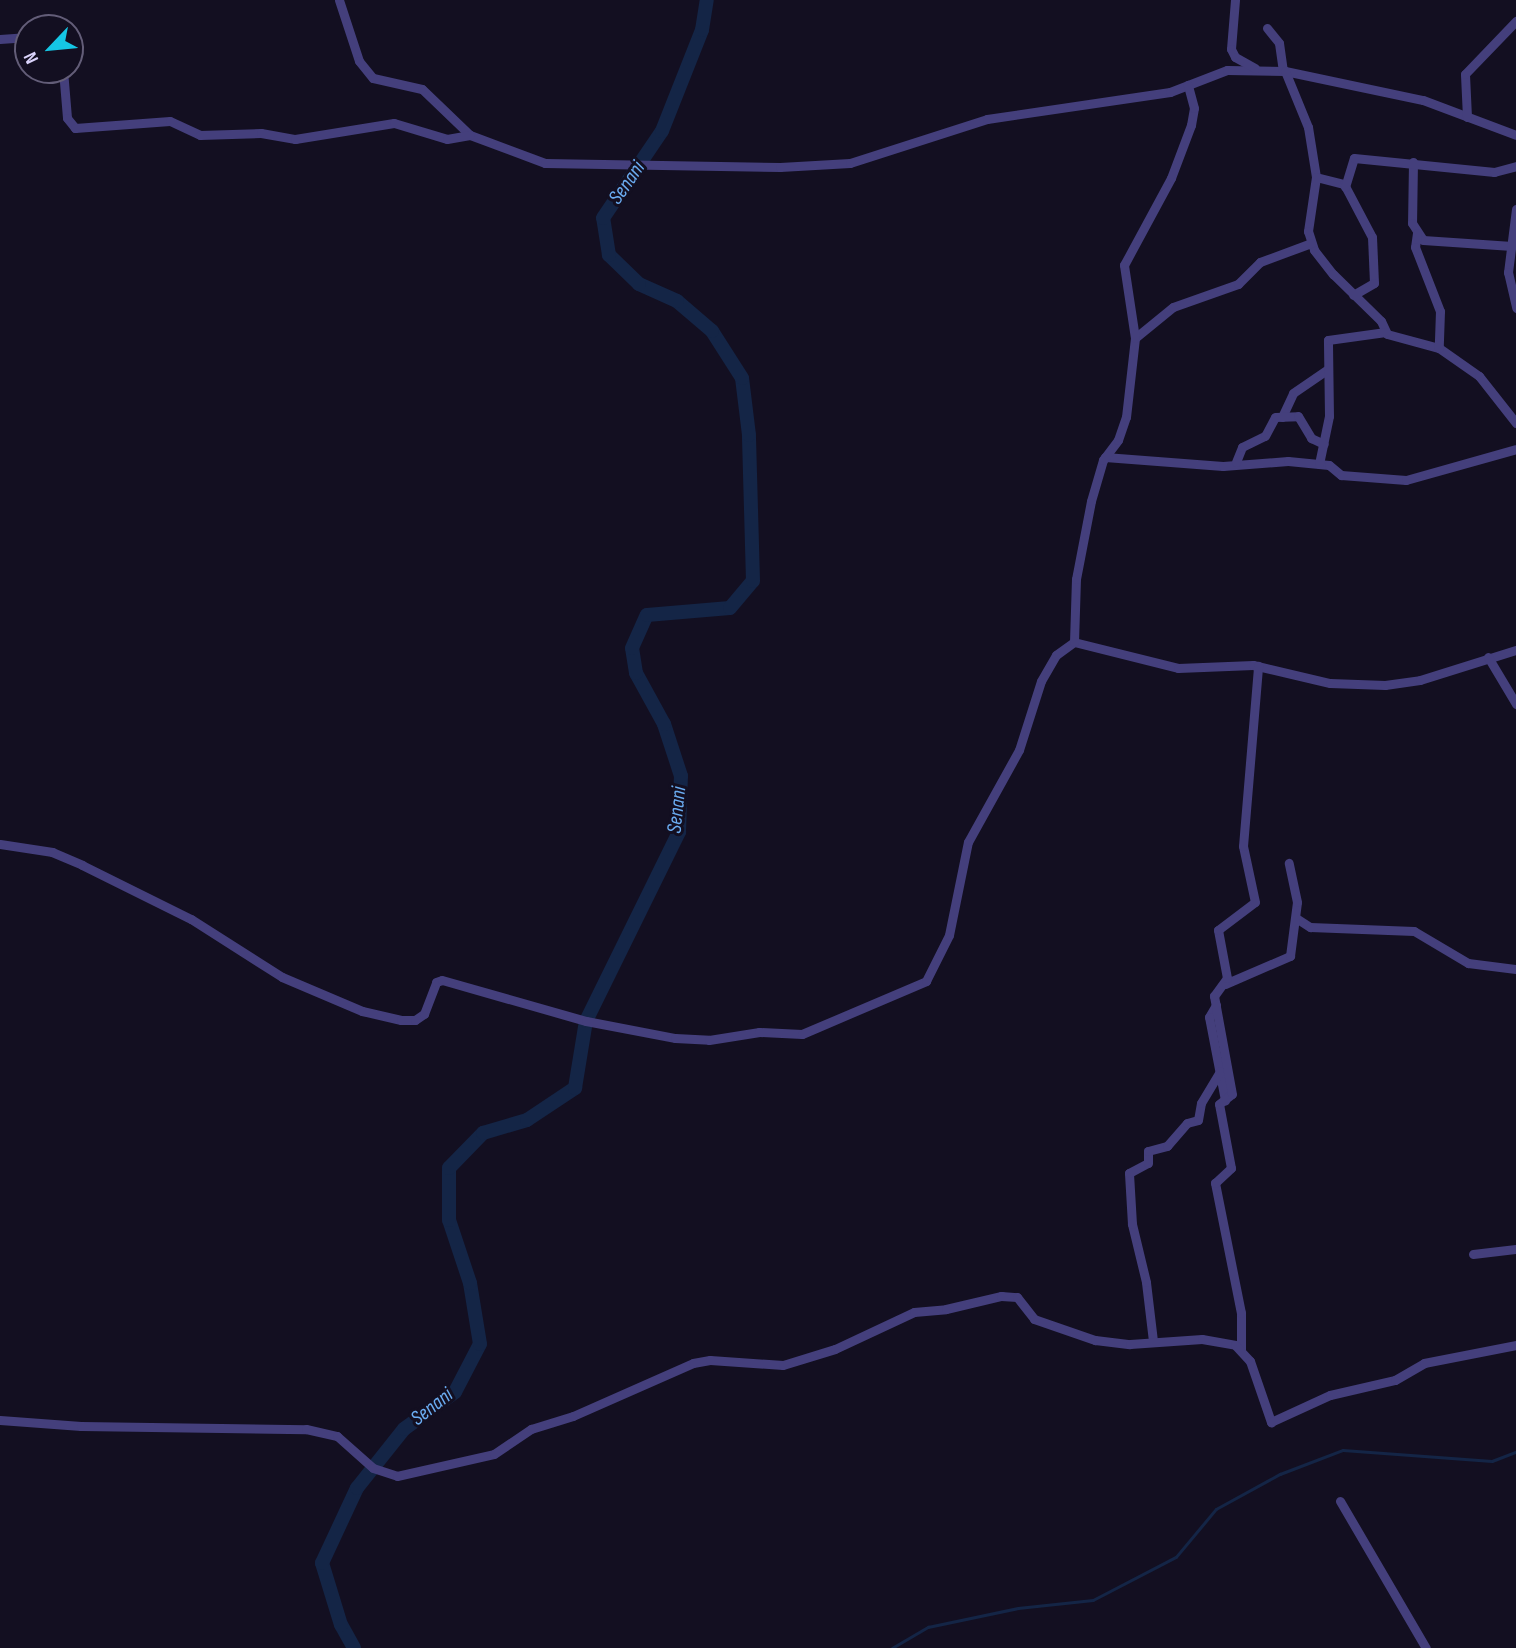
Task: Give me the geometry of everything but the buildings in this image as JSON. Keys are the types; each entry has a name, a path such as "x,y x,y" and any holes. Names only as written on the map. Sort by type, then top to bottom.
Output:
{"street":[{"path":"340,0 365,69 373,78 430,93 470,135 545,163 814,166 869,159 987,119 1107,103 1188,85 1218,71 1284,71 1423,100 1516,135"},
{"path":"1235,0 1231,49 1245,64 1265,72"},
{"path":"1467,117 1462,85 1465,74 1516,21"},
{"path":"1267,27 1279,43 1284,71 1308,127 1316,177 1308,216 1311,243 1353,295 1381,321 1385,332"},
{"path":"64,84 67,118 75,128 170,121 200,135 261,134 295,139 394,124 447,139 470,135"},
{"path":"0,844 52,852 82,865 191,919 282,977 362,1011 401,1020 424,1014 436,982 442,980 574,1018 675,1038 709,1040 759,1032 802,1034 821,1029 931,977 949,935 968,842 1019,750 1041,681 1056,655 1073,642 1081,546 1105,457 1118,440 1126,417 1135,338 1124,265 1171,178 1191,125 1194,108 1188,85"},
{"path":"1353,295 1373,285 1375,279 1371,237 1345,187 1352,159 1413,162 1494,172 1516,166"},
{"path":"1413,162 1412,223 1417,233 1428,243 1512,246"},
{"path":"1316,177 1345,187"},
{"path":"1516,209 1508,272 1516,308"},
{"path":"1417,233 1415,247 1440,311 1439,348"},
{"path":"1135,338 1173,307 1238,284 1260,262 1311,243"},
{"path":"1319,464 1329,416 1328,369 1332,336 1385,332 1439,348 1479,376 1516,423"},
{"path":"1282,416 1293,393 1328,369"},
{"path":"1236,462 1242,447 1265,436 1272,418 1298,416 1311,438 1324,444"},
{"path":"1105,457 1210,465 1236,462 1319,464 1329,465 1341,475 1406,480 1516,449"},
{"path":"1073,642 1178,668 1258,666 1330,683 1385,685 1420,680 1516,650"},
{"path":"1488,657 1516,704"},
{"path":"1225,984 1218,930 1255,902 1243,846 1258,666"},
{"path":"1241,1349 1241,1313 1215,1183 1231,1168 1219,1107 1232,1094 1214,994 1225,984 1290,956 1296,919 1289,863"},
{"path":"1296,919 1310,927 1414,930 1468,963 1516,969"},
{"path":"1216,1005 1209,1017 1225,1100"},
{"path":"1153,1341 1146,1282 1132,1224 1129,1173 1148,1163 1148,1152 1167,1146 1187,1123 1198,1120 1201,1102 1220,1071"},
{"path":"1473,1254 1516,1249"},
{"path":"0,1420 82,1426 306,1429 337,1436 373,1468 397,1476 494,1454 531,1429 573,1416 693,1363 710,1360 783,1365 835,1349 914,1312 1001,1296 1017,1297 1028,1315 1058,1329 1108,1342 1223,1341 1241,1349 1250,1362 1272,1422 1331,1395 1395,1380 1424,1363 1516,1345"},
{"path":"1340,1502 1426,1648"}],"waterway":[{"name":"Senani","path":"354,1648 341,1625 322,1563 357,1488 404,1429 455,1392 480,1344 470,1283 449,1220 449,1168 483,1133 527,1120 575,1088 586,1021 679,832 681,776 664,724 636,673 632,648 647,615 730,608 753,581 749,435 742,378 712,331 677,301 639,284 609,255 603,218 662,131 702,30 707,0"},
{"path":"892,1648 928,1627 1018,1608 1093,1600 1176,1557 1216,1509 1280,1474 1343,1450 1492,1461 1516,1452"}]}
